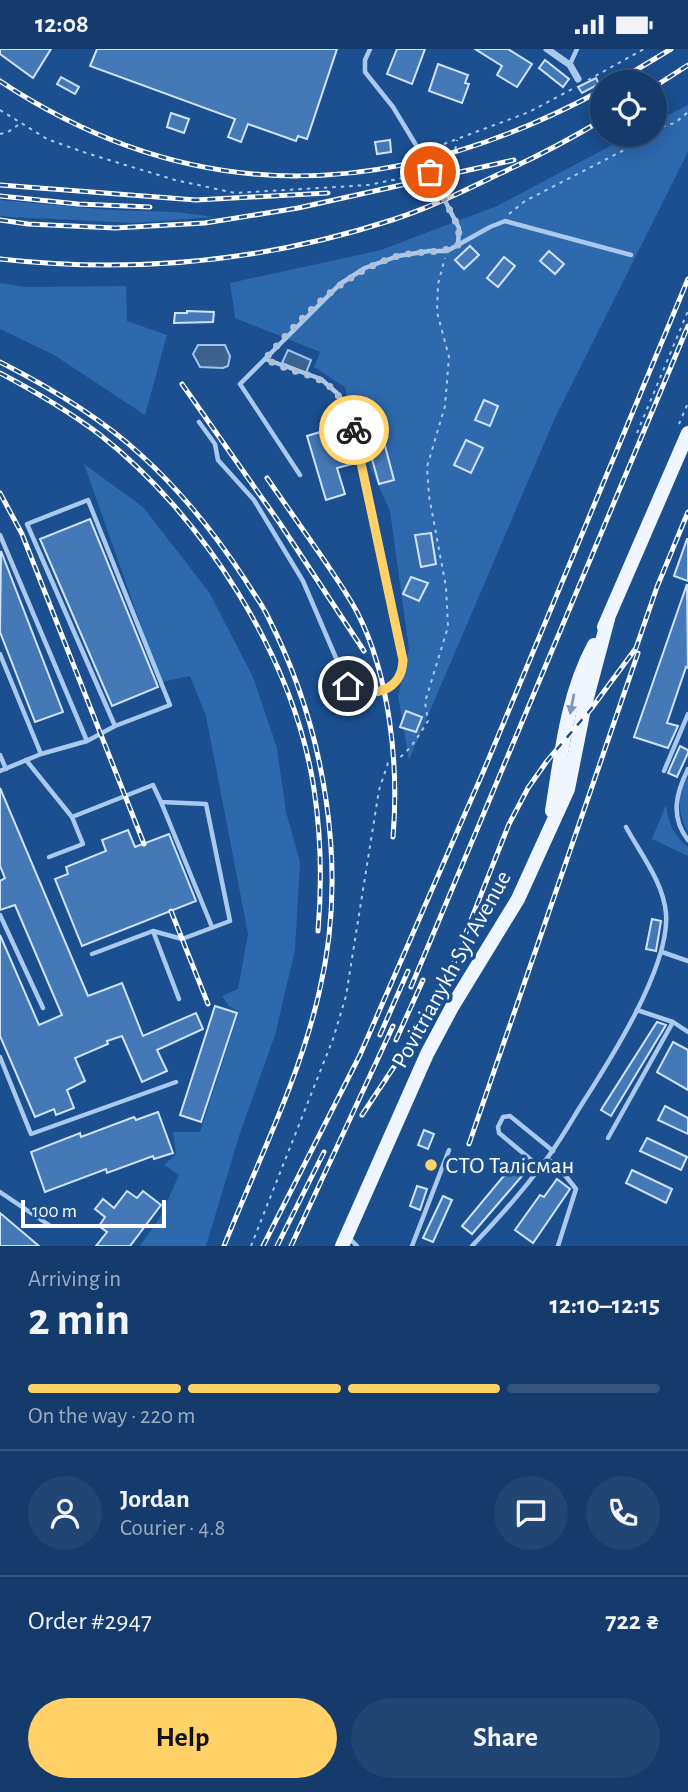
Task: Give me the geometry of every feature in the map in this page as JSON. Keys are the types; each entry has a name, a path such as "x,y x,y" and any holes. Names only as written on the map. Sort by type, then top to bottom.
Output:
{"main road":[{"name":"Povitrianykh Syl Avenue","path":"349,1243 428,1054 452,1007 518,899 549,830 575,687 582,667 608,619 688,433"}],"street":[{"path":"547,49 570,65 578,79"}],"lane":[{"path":"370,49 365,60 365,72 393,107 430,172 459,228 458,245"},
{"path":"570,65 577,49"},
{"path":"300,475 240,384 340,283 365,268 398,255 447,251 505,221 631,255"},
{"path":"199,422 215,444 218,460 254,500 303,581 348,686 362,693 383,690 395,683 403,675 403,660 354,427 340,395 321,379 265,359"},
{"path":"0,755 3,770 41,754 87,741 115,726 170,705 88,500 27,524 115,726"},
{"path":"0,535 87,741"},
{"path":"0,655 41,754"},
{"path":"664,771 688,714"},
{"path":"26,760 72,817 83,844 49,857"},
{"path":"688,769 676,802 677,820 688,840"},
{"path":"72,817 153,785 212,927"},
{"path":"92,954 153,931 182,939 230,921 206,804 161,802"},
{"path":"472,1246 553,1151 637,1010 662,952 666,916 664,901 626,827"},
{"path":"0,915 43,1008"},
{"path":"153,931 179,999"},
{"path":"662,952 688,961"},
{"path":"637,1010 673,1022 688,1032"},
{"path":"608,1138 673,1022"},
{"path":"0,1057 31,1134 176,1082"},
{"path":"541,1168 499,1133 498,1128 503,1117 510,1116 553,1151"},
{"path":"412,1246 449,1150"},
{"path":"547,1159 557,1165 576,1189 558,1246"},
{"path":"0,1192 49,1225"}],"path":[{"path":"417,148 428,150 529,113 644,49"},
{"path":"0,110 47,139 175,180 235,193 368,185 430,172"},
{"path":"667,125 675,123 688,112"},
{"path":"0,134 21,123"},
{"path":"449,170 446,170 447,165 457,147 457,139"},
{"path":"505,221 511,211 525,201 629,147"},
{"path":"251,1246 333,1039 353,962 372,821 379,790 388,763 412,746 428,721 425,702 448,627 446,587 429,496 428,467 444,406 449,357 437,312 438,284 447,251"},
{"path":"637,433 688,310"}],"shaded area":[{"path":"688,105 688,152 555,418 409,760 398,696 409,649 390,511 354,432 345,387 314,367 320,352 235,318 230,283 381,250 497,206 608,147 667,147 667,116"},
{"path":"0,200 215,217 135,223 12,217 0,216"},
{"path":"0,283 25,287 126,286 127,321 167,335 145,415 54,355 0,329"},
{"path":"198,345 225,345 230,356 228,366 200,367 193,354"},
{"path":"288,350 311,360 306,373 282,363"},
{"path":"84,464 143,507 209,592 253,677 277,748 286,812 300,862 295,950 275,1035 239,1136 206,1246 140,1246 160,1217 179,1175 164,1165 176,1154 173,1132 200,1132 239,1012 229,1006 222,996 238,989 248,934 206,716 190,676 161,682"},
{"path":"688,777 688,832 682,819 680,797"},
{"path":"666,805 673,829 688,847 688,856 652,839"}],"building":[{"path":"0,49 51,49 33,78 0,54"},
{"path":"97,49 337,49 307,139 298,136 296,141 248,124 241,142 228,137 235,119 90,66"},
{"path":"397,49 425,49 412,84 387,74"},
{"path":"475,49 508,49 532,64 517,87 497,75 502,66"},
{"path":"545,60 569,79 563,87 539,68"},
{"path":"438,64 468,75 465,83 469,84 462,103 429,91"},
{"path":"61,77 79,87 75,94 57,84"},
{"path":"590,81 590,89 582,93 578,87"},
{"path":"171,113 189,119 184,133 167,127"},
{"path":"390,140 391,152 377,154 375,142"},
{"path":"470,246 479,255 464,269 455,260"},
{"path":"549,251 564,264 555,274 540,261"},
{"path":"504,257 515,266 498,287 487,278"},
{"path":"214,312 213,322 174,323 175,313"},
{"path":"484,400 498,406 490,426 475,420"},
{"path":"345,421 356,463 337,468 345,494 326,500 307,436 333,428 332,425"},
{"path":"466,440 483,448 471,473 454,465"},
{"path":"384,442 394,480 379,484 372,459 365,460 362,448"},
{"path":"90,519 158,687 112,706 40,539"},
{"path":"431,533 436,564 421,567 415,535"},
{"path":"688,539 688,581 674,576"},
{"path":"1,551 63,712 35,722 0,632"},
{"path":"411,577 428,583 419,601 403,594"},
{"path":"687,584 688,668 686,667 667,723 678,726 668,748 634,737"},
{"path":"406,711 422,717 416,732 400,727"},
{"path":"680,746 688,750 688,753 677,777 668,773"},
{"path":"0,788 88,996 122,983 143,1036 196,1013 203,1029 157,1050 167,1071 142,1082 122,1036 75,1058 85,1081 67,1090 74,1108 56,1115 54,1109 35,1117 0,1036 0,935 39,1025 62,1015 15,905 0,910 0,881 5,878 0,866"},
{"path":"128,830 135,847 169,834 196,901 82,946 55,879 68,874 66,867 106,851 102,840"},
{"path":"652,919 661,921 656,951 646,949"},
{"path":"215,1006 237,1013 201,1122 180,1115"},
{"path":"657,1022 666,1025 611,1116 601,1110"},
{"path":"673,1042 688,1050 688,1090 657,1072"},
{"path":"665,1106 688,1118 688,1134 658,1120"},
{"path":"158,1112 173,1153 154,1159 153,1156 107,1173 106,1169 45,1192 31,1152 80,1133 81,1137 134,1117 136,1120"},
{"path":"424,1130 434,1134 428,1149 418,1145"},
{"path":"647,1138 687,1157 681,1170 640,1151"},
{"path":"517,1160 528,1169 472,1234 462,1226"},
{"path":"632,1170 672,1189 666,1203 626,1183"},
{"path":"557,1179 570,1189 533,1243 515,1230 540,1195 544,1197"},
{"path":"417,1186 427,1189 420,1210 410,1206"},
{"path":"127,1191 137,1198 143,1191 161,1205 130,1246 96,1246 107,1232 99,1226 105,1217 95,1209 103,1199 114,1208"},
{"path":"443,1196 452,1200 433,1242 423,1238"},
{"path":"0,1213 39,1246 0,1246"}],"railway":[{"path":"636,70 671,49"},
{"path":"667,79 688,65"},
{"path":"0,81 74,124 149,153 224,170 299,176 374,170 450,153 526,127 590,96"},
{"path":"0,259 100,265 149,264 247,255 295,246 392,220 433,205 590,127"},
{"path":"0,220 115,228 205,223 298,208 514,160"},
{"path":"0,185 196,200 328,193"},
{"path":"0,196 78,204 150,207"},
{"path":"263,1246 360,1055 484,770 688,279"},
{"path":"411,987 688,326"},
{"path":"0,362 55,392 109,428 156,469 198,515 235,564 266,612 288,660 317,752 331,849 332,898 328,946 319,993 300,1058 224,1246"},
{"path":"0,373 99,434 137,467 174,505 207,547 265,640 287,690 303,739 314,789 319,842 318,931"},
{"path":"182,384 281,525 364,651"},
{"path":"267,478 345,591 368,637 390,722 395,781 393,837"},
{"path":"0,493 22,534 144,844"},
{"path":"362,1115 435,1005 509,824 528,788 636,648 657,587 688,512"},
{"path":"469,1144 638,653"},
{"path":"171,911 208,1004"},
{"path":"380,1035 408,971"},
{"path":"396,1040 423,980"},
{"path":"291,1246 393,1026"},
{"path":"277,1246 324,1152"}],"way so far":[{"path":"354,430 340,395 321,379 265,359 340,283 365,268 398,255 447,251 458,245 459,228 430,172"}],"place":[{"name":"СТО Талісман","path":"431,1165"}],"route":[{"path":"348,686 362,693 383,690 403,675 403,660 354,430"}]}
